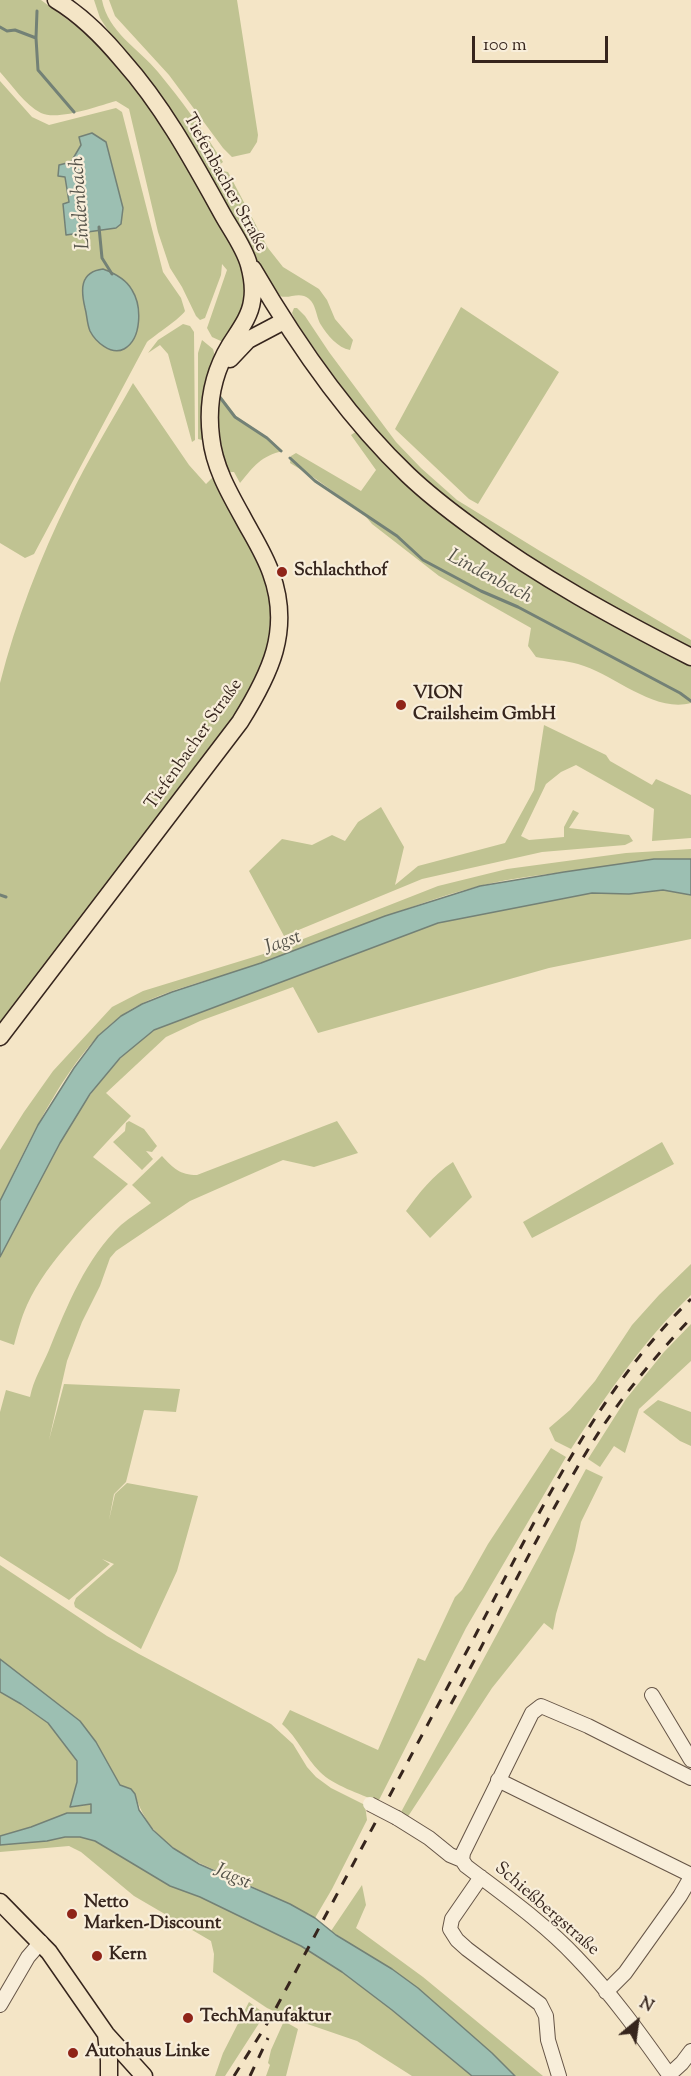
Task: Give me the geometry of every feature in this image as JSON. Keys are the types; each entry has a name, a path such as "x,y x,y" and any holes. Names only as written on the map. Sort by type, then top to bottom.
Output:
{"main road":[{"name":"Tiefenbacher Straße","path":"0,1037 240,722 255,698 272,662 280,615 275,585 262,552 232,499 219,470 211,437 214,377 224,354 247,317 252,302 249,263 190,157 149,93 123,60 63,2"},
{"path":"249,263 280,314 344,404 372,439 410,477 510,555 612,617 691,657"},
{"name":"Tiefenbacher Straße","path":"236,336 255,319 280,314"},
{"name":"Tiefenbacher Straße","path":"211,403 220,376 235,352 280,314"},
{"path":"0,1902 41,1942 60,1965 106,2034 135,2071 116,2076"},
{"path":"106,2034 109,2076"}],"street":[{"path":"652,1695 690,1757"},
{"path":"462,1860 463,1853 532,1713 541,1706 588,1726 691,1778"},
{"path":"498,1780 691,1876 680,1896 625,1973 606,1992"},
{"name":"Schießbergstraße","path":"370,1804 397,1818 429,1838 450,1855 462,1860 466,1866 568,1949 606,1992 670,2075"},
{"path":"480,1877 452,1919 450,1929 467,1949 540,2004 546,2016 548,2040 559,2076"},
{"path":"0,2005 28,1956 41,1942"},
{"path":"670,2075 691,2051"}],"green space":[{"path":"0,0 41,0 76,26 109,54 165,129 236,249 247,289 247,306 223,342 212,337 207,328 227,270 222,264 221,275 205,318 200,320 170,268 158,232 129,109 116,101 78,112 48,115 30,105 0,72"},
{"path":"94,0 102,0 105,11 117,31 158,72 200,127 223,162 213,170 216,175 223,171 228,172 268,248 283,267 319,289 327,300 335,319 353,340 350,350 337,344 326,333 314,305 308,298 301,295 280,296 100,18"},
{"path":"109,0 237,0 258,135 257,142 250,153 232,157 223,148 169,75 115,16"},
{"path":"0,81 32,117 49,125 116,108 122,112 163,272 181,298 185,311 147,342 34,554 25,558 0,543","holes":["81,145 116,228 99,230 69,203 65,177"]},
{"path":"461,307 559,372 478,504 469,499 395,429"},
{"path":"294,308 305,316 396,442 457,500 691,640 691,647 642,624 572,585 480,524 433,489 395,452 350,398 296,322 292,313"},
{"path":"183,324 190,326 194,332 195,440 192,442 168,354 160,345 148,353 158,340"},
{"path":"202,340 213,349 216,360 204,418 202,440 198,439 198,353"},
{"path":"133,383 189,465 206,484 213,477 265,576 272,616 270,642 252,692 0,1024 0,683 21,613 48,544 84,469"},
{"path":"220,395 236,416 283,451 263,459 240,483 234,472 226,472 216,434"},
{"path":"360,429 419,492 691,664 691,703 677,705 662,703 592,669 578,664 536,657 528,646 531,628 439,576 372,524 362,512 290,463 291,456 296,453 361,491 376,470 351,435"},
{"path":"544,725 606,755 610,761 652,785 656,779 691,795 691,838 652,841 654,809 576,765 561,772 546,784 521,836 529,840 564,837 564,827 573,810 579,813 569,828 629,835 633,841 625,845 542,852 422,879 284,936 249,871 282,839 312,845 332,835 345,841 358,822 381,807 404,847 395,885 418,866 505,843 534,790"},
{"path":"691,849 691,859 626,863 479,886 395,913 256,965 168,992 135,1007 102,1033 67,1076 37,1127 0,1201 0,1150 24,1112 53,1071 112,1007 143,991 270,952 438,886 507,869 626,853"},
{"path":"663,890 691,895 691,939 549,968 318,1033 293,987 200,1021 166,1037 106,1093 131,1116 93,1157 128,1184 72,1240 47,1271 27,1305 14,1345 0,1340 0,1257 54,1152 84,1104 119,1060 154,1030 438,923 592,893 629,894"},
{"path":"129,1121 144,1129 157,1146 152,1152 146,1151 153,1159 142,1170 113,1142 125,1131 126,1123"},
{"path":"337,1121 358,1153 314,1167 283,1160 190,1201 116,1251 110,1258 67,1361 49,1440 64,1384 180,1389 176,1412 144,1410 126,1482 114,1494 109,1520 115,1494 127,1483 198,1496 177,1571 141,1649 75,1607 76,1598 114,1564 102,1559 110,1564 69,1600 0,1556 0,1412 6,1390 30,1397 63,1317 88,1267 121,1225 151,1203 132,1185 162,1156 177,1170 197,1175"},
{"path":"662,1142 674,1164 532,1238 523,1222"},
{"path":"453,1162 472,1197 430,1238 406,1211 421,1191"},
{"path":"691,1264 691,1295 641,1349 571,1449 555,1441 549,1428 570,1410 595,1381 632,1325"},
{"path":"691,1324 691,1361 639,1409 625,1453 614,1446 600,1467 588,1459 626,1399 664,1352"},
{"path":"658,1400 691,1412 691,1446 680,1441 643,1412"},
{"path":"551,1448 566,1457 466,1628 378,1802 326,1777 282,1724 290,1710 378,1750 418,1658 425,1661 455,1597 462,1590 488,1544"},
{"path":"586,1469 603,1477 581,1522 553,1630 544,1623 492,1688 407,1818 400,1814"},
{"path":"0,1565 107,1636 271,1724 293,1744 316,1777 331,1788 365,1805 367,1820 315,1918 194,1860 164,1840 152,1828 135,1794 120,1785 96,1742 80,1721 0,1659"},
{"path":"0,1692 48,1723 77,1762 77,1782 71,1807 91,1804 91,1814 67,1813 0,1836"},
{"path":"80,1837 95,1841 170,1886 200,1897 301,1946 342,1972 392,2010 472,2076 412,2076 357,2041 267,2008 213,1972 214,1954 211,1941 134,1896 81,1852 69,1846 0,1852 0,1845"},
{"path":"362,1885 366,1905 356,1928 423,1977 543,2076 515,2076 418,1988 331,1931"},
{"path":"249,2002 265,2014 225,2076 215,2076 223,2053"},
{"path":"284,2021 298,2029 286,2076 266,2076 270,2065 268,2063 271,2050"}],"water":[{"path":"92,133 106,142 123,208 121,224 116,228 66,235 63,204 69,202 65,177 58,176 59,165 71,162 81,145 79,137"},
{"path":"103,269 126,283 132,290 138,305 138,322 134,338 130,344 119,351 109,349 100,343 90,331 88,322 83,295 84,283 90,274"},
{"path":"654,859 691,859 691,895 663,890 629,894 592,893 438,923 154,1030 120,1058 90,1094 60,1143 0,1257 0,1201 38,1125 74,1068 98,1036 121,1016 142,1004 172,992 261,963 385,916 480,886"},
{"path":"0,1659 80,1721 96,1742 120,1785 131,1789 135,1794 139,1810 153,1830 173,1848 199,1864 290,1904 392,1969 418,1988 515,2076 472,2076 392,2010 342,1972 301,1946 200,1897 170,1886 95,1841 80,1837 65,1837 0,1845 0,1836 67,1813 91,1813 91,1804 70,1807 77,1782 77,1761 48,1723 0,1692"}],"waterway":[{"name":"Lindenbach","path":"37,11 38,70 74,112"},
{"path":"0,27 36,38"},
{"name":"Lindenbach","path":"99,227 102,258 112,274"},
{"name":"Lindenbach","path":"219,396 235,417 267,438 281,451"},
{"name":"Lindenbach","path":"290,458 315,481 397,536 423,560 481,591 518,607 691,701"},
{"path":"0,895 6,897"}],"railway":[{"path":"234,2076 270,2019 570,1458 625,1375 691,1299"},
{"path":"451,1704 537,1540 592,1443 638,1378 691,1318"},
{"path":"250,2076 268,2038"}],"place":[{"name":"Schlachthof","path":"282,572"},
{"name":"VION Crailsheim GmbH","path":"401,705"},
{"name":"Netto Marken-Discount","path":"72,1914"},
{"name":"Kern","path":"97,1956"},
{"name":"TechManufaktur","path":"188,2018"},
{"name":"Autohaus Linke","path":"73,2053"}],"water label":[{"name":"Jagst","path":"283,944"},
{"name":"Jagst","path":"232,1878"}]}
